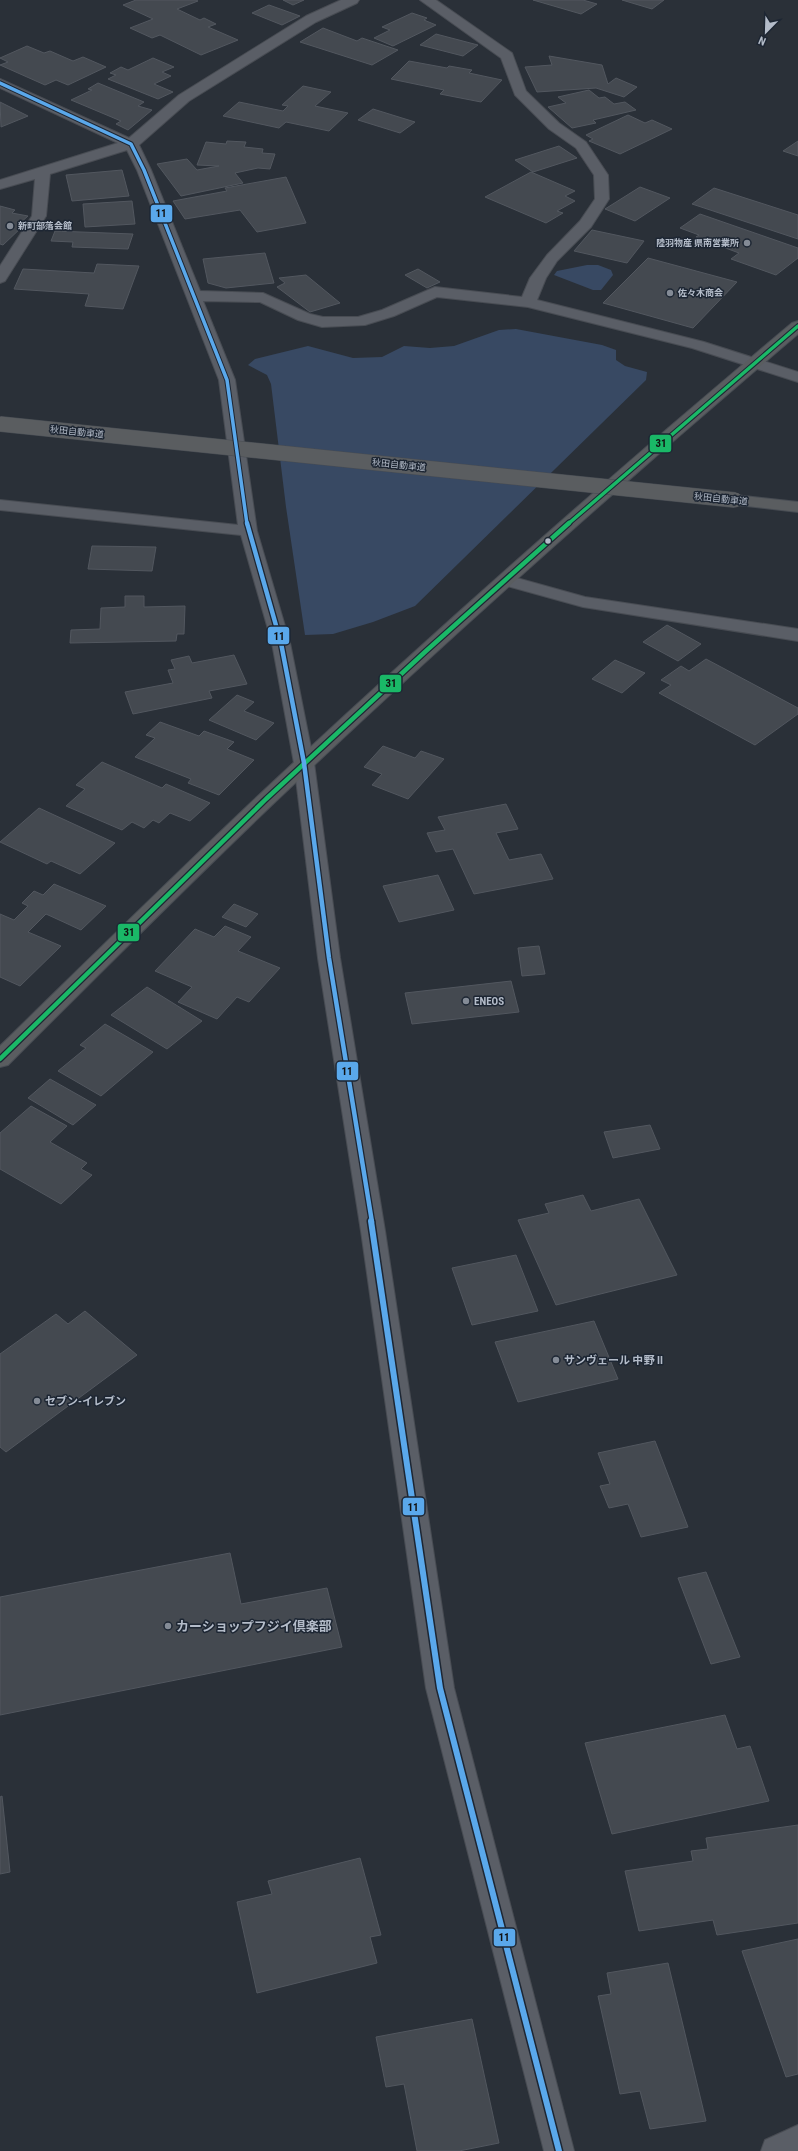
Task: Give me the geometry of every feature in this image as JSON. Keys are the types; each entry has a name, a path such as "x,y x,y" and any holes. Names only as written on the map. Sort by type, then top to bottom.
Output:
{"highway":[{"path":"0,1059 304,763 688,418 798,326"},
{"name":"秋田自動車道","path":"0,424 798,507"}],"street":[{"path":"0,185 131,144 184,98 311,19 352,0"},
{"path":"427,0 507,56 520,92 554,126 581,145 601,175 602,199 586,224 552,258 538,278 528,302"},
{"path":"0,83 131,144 144,170 227,380 248,531 281,643 304,763 329,958 374,1239 440,1688 559,2151"},
{"path":"0,278 39,216 43,172"},
{"path":"194,296 240,296 263,298 304,317 322,322 359,322 388,313 435,292 528,302 588,316 755,362 798,377"},
{"path":"0,505 248,531"},
{"path":"506,580 583,602 798,635"},
{"path":"776,2151 798,2140"}],"water":[{"path":"587,265 598,265 611,270 613,275 601,290 593,290 554,275 557,271"},
{"path":"516,329 602,345 616,350 616,360 625,366 647,372 646,380 415,606 373,622 333,634 305,635 286,507 271,384 267,375 248,365 255,359 308,346 353,358 382,357 404,346 430,348 454,346 499,330"}],"building":[{"path":"136,0 196,0 198,1 177,9 200,20 204,18 216,24 208,27 238,40 201,55 160,35 152,38 130,28 153,19 123,5"},
{"path":"283,0 304,0 293,5"},
{"path":"533,0 583,0 597,4 581,14"},
{"path":"622,0 664,0 652,9"},
{"path":"269,5 300,16 282,25 252,13"},
{"path":"412,13 427,18 424,20 436,25 393,46 374,38 390,30 382,27"},
{"path":"323,28 357,41 362,38 398,50 372,65 300,42"},
{"path":"436,34 478,45 463,56 420,45"},
{"path":"27,46 44,53 50,51 73,61 83,57 106,67 68,85 56,80 45,85 0,65 8,62 0,58"},
{"path":"549,56 602,65 608,84 616,78 637,87 624,97 596,88 537,92 525,67 552,65"},
{"path":"153,58 174,67 162,72 171,76 154,84 173,92 158,99 108,79 116,75 110,73 121,67 128,70"},
{"path":"409,61 447,68 449,66 472,70 469,73 502,80 481,102 440,94 444,90 391,79"},
{"path":"98,83 144,102 138,106 152,110 128,130 116,124 121,121 71,100 92,90 88,89"},
{"path":"303,86 331,92 315,106 348,113 329,131 286,122 279,128 223,116 239,102 283,111 288,106 282,105"},
{"path":"589,90 599,98 605,97 614,104 625,102 636,110 593,120 596,123 572,128 548,107 566,103 558,97"},
{"path":"0,102 28,116 1,127"},
{"path":"373,109 415,122 400,133 358,120"},
{"path":"628,115 645,123 652,120 672,129 620,154 589,141 593,139 586,135"},
{"path":"227,141 246,142 244,147 263,149 262,153 275,154 270,169 258,168 235,173 243,183 181,196 157,164 187,159 197,170 219,166 197,165 206,142 226,144"},
{"path":"798,141 798,156 783,151"},
{"path":"559,146 577,158 533,172 515,160"},
{"path":"122,170 129,196 72,201 66,175"},
{"path":"531,172 575,191 565,196 575,201 557,211 563,213 546,223 485,197"},
{"path":"286,177 306,223 257,232 240,210 185,219 173,201 227,191 225,188"},
{"path":"640,187 670,198 635,221 605,209"},
{"path":"714,188 798,215 798,239 692,204"},
{"path":"132,201 135,224 85,227 83,204"},
{"name":"新町部落会館","path":"0,206 15,210 12,213 28,216 18,225 23,226 3,245 0,244"},
{"name":"陸羽物産 県南営業所","path":"700,214 798,248 798,258 776,275 731,259 739,253 696,237 699,235 680,228"},
{"path":"592,230 644,241 627,263 574,251"},
{"path":"55,231 133,234 128,249 72,247 73,242 51,241"},
{"path":"265,253 274,283 226,288 208,283 203,259"},
{"name":"佐々木商会","path":"648,258 737,282 693,328 603,303"},
{"path":"97,264 139,266 123,309 85,306 89,294 14,289 23,269 94,273"},
{"path":"418,269 440,282 427,288 405,275"},
{"path":"306,275 340,303 310,312 277,287 285,283 279,278"},
{"path":"92,546 156,547 152,571 88,569"},
{"path":"125,596 144,596 144,607 185,606 184,634 177,634 176,641 70,643 71,630 100,629 101,608 125,607"},
{"path":"667,625 701,644 678,661 643,642"},
{"path":"234,655 247,684 209,691 212,698 133,714 125,692 173,683 168,670 175,669 171,660 189,656 192,663"},
{"path":"706,659 798,708 798,714 755,745 659,693 671,685 661,680 681,666 689,671"},
{"path":"615,660 645,673 622,693 592,679"},
{"path":"237,695 254,702 244,711 274,723 256,740 209,720"},
{"path":"160,722 199,736 204,731 234,742 227,749 254,760 219,795 188,783 191,779 135,757 155,738 146,735"},
{"path":"383,746 415,758 421,751 444,759 408,799 372,785 382,774 364,767"},
{"path":"102,762 162,788 166,784 210,803 190,821 170,813 159,823 153,820 144,828 132,822 122,830 66,806 85,789 76,785"},
{"path":"506,804 518,829 496,833 509,860 541,854 553,879 474,894 453,849 436,852 427,833 445,830 438,817"},
{"path":"39,808 115,843 80,874 51,861 47,864 0,842"},
{"path":"438,875 454,910 399,922 383,886"},
{"path":"54,884 106,906 81,930 46,914 28,932 61,946 20,986 0,977 0,914 14,920 28,906 22,903 34,891 43,895"},
{"path":"234,904 258,914 246,927 222,917"},
{"path":"225,926 251,937 238,951 280,968 249,1002 237,997 217,1019 178,1002 192,987 155,971 195,929 214,937"},
{"path":"539,946 545,974 522,976 518,948"},
{"path":"511,981 519,1012 412,1024 405,993"},
{"path":"147,987 202,1021 167,1049 111,1015"},
{"path":"105,1024 153,1052 101,1096 58,1071 86,1048 80,1045"},
{"path":"50,1079 96,1105 73,1125 28,1098"},
{"path":"31,1106 67,1126 50,1142 87,1163 81,1169 92,1175 61,1204 0,1169 0,1133"},
{"path":"650,1125 660,1149 613,1158 604,1132"},
{"path":"583,1195 591,1211 639,1199 677,1275 556,1305 518,1220 549,1213 545,1204"},
{"path":"516,1255 538,1311 472,1325 452,1268"},
{"name":"セブン-イレブン","path":"85,1311 137,1355 6,1452 0,1447 0,1354 56,1314 68,1324"},
{"name":"サンヴェール 中野 II","path":"594,1321 618,1379 518,1402 495,1342"},
{"path":"655,1441 688,1527 641,1537 628,1504 609,1508 600,1486 610,1484 598,1453"},
{"name":"カーショップフジイ倶楽部","path":"230,1553 241,1604 327,1588 342,1647 0,1715 0,1597"},
{"path":"706,1572 740,1657 711,1664 678,1578"},
{"path":"725,1715 737,1749 750,1746 769,1801 612,1834 585,1743"},
{"path":"2,1796 10,1872 0,1874 0,1797"},
{"path":"798,1825 798,1923 717,1935 713,1920 639,1931 625,1871 693,1861 691,1851 708,1849 706,1838"},
{"path":"360,1858 381,1935 370,1937 377,1963 257,1993 237,1902 272,1894 268,1881"},
{"path":"798,1939 798,2074 786,2077 742,1951"},
{"path":"668,1963 706,2121 650,2129 640,2091 620,2094 598,1996 611,1994 607,1973"},
{"path":"472,2019 499,2143 459,2151 417,2151 404,2084 386,2087 376,2037"}],"transit line":[{"name":"11","path":"0,83 131,144 144,170 227,380 248,531 281,643 304,763 329,958 373,1231 440,1688 559,2151"},
{"name":"31","path":"0,1059 266,799 365,707 548,541 798,326"}],"place":[{"name":"新町部落会館","path":"10,226"},
{"name":"陸羽物産 県南営業所","path":"747,243"},
{"name":"佐々木商会","path":"670,293"},
{"name":"ENEOS","path":"466,1001"},
{"name":"サンヴェール 中野 II","path":"556,1360"},
{"name":"セブン-イレブン","path":"37,1401"},
{"name":"カーショップフジイ倶楽部","path":"168,1626"}]}
